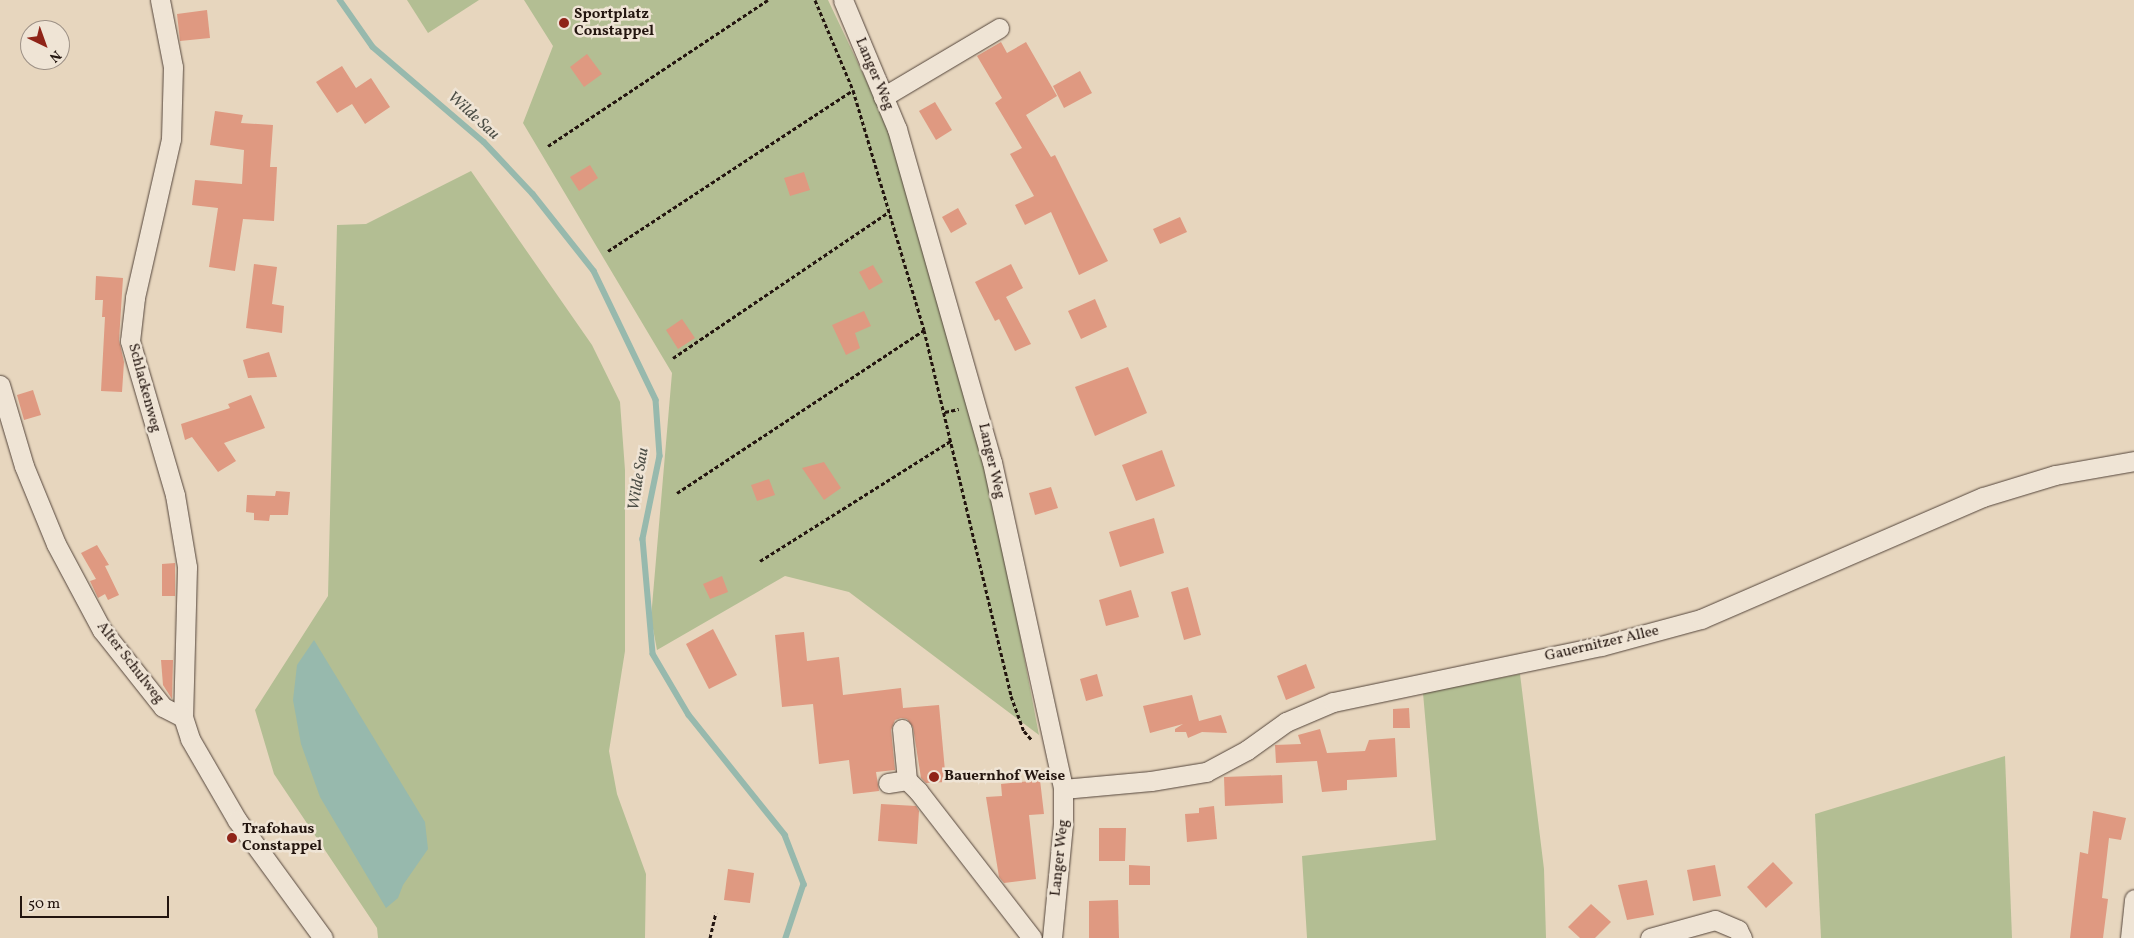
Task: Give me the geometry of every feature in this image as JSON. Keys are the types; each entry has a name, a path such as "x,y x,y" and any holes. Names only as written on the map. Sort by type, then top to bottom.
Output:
{"street":[{"name":"Schlackenweg","path":"160,0 173,67 171,139 135,298 130,341 175,495 187,567 183,717"},
{"name":"Langer Weg","path":"843,0 897,129 992,462 1063,789 1064,815 1052,938"},
{"path":"883,97 998,28"},
{"name":"Alter Schulweg","path":"0,385 24,466 56,544 102,630 163,707 183,717"},
{"name":"Gauernitzer Allee","path":"1063,789 1161,780 1206,772 1247,750 1293,718 1333,702 1601,646 1701,619 1983,497 2055,475 2134,461"},
{"path":"183,717 190,739 237,820 323,938"},
{"path":"902,729 907,780 1032,938"},
{"path":"888,783 907,780"},
{"path":"2130,938 2134,899"},
{"path":"1650,938 1715,920 1738,930 1742,938"}],"path":[{"path":"548,146 768,0"},
{"path":"815,0 853,90 924,330 952,440 1012,696 1024,731 1033,741 1057,755"},
{"path":"608,251 853,90"},
{"path":"673,358 888,212"},
{"path":"677,493 924,330"},
{"path":"760,561 952,440"},
{"path":"710,938 716,913"}],"green space":[{"path":"407,0 479,0 428,33"},
{"path":"524,0 828,0 887,124 994,499 1039,735 849,592 785,576 657,650 651,618 672,373 523,123 553,46"},
{"path":"471,171 592,345 620,402 625,470 625,651 609,751 617,794 646,874 645,938 378,938 377,928 274,774 255,710 328,596 337,225 366,224"},
{"path":"1520,674 1544,869 1546,938 1307,938 1302,856 1436,840 1423,693"},
{"path":"2005,756 2012,938 1821,938 1815,814"}],"water":[{"path":"314,640 425,822 428,849 403,885 398,898 386,908 320,797 301,744 293,700 297,665"}],"building":[{"path":"207,10 210,38 180,41 177,14"},
{"path":"1001,42 1007,53 1026,42 1057,96 1026,115 1051,157 1055,155 1108,261 1079,275 1051,212 1025,225 1015,205 1034,196 1010,154 1022,148 995,103 1002,98 977,56"},
{"path":"587,54 602,74 584,87 570,67"},
{"path":"342,66 356,88 371,78 390,107 365,124 352,104 337,113 316,82"},
{"path":"1080,71 1092,93 1064,108 1053,86"},
{"path":"935,102 952,130 936,140 919,111"},
{"path":"215,111 243,115 241,123 273,125 270,167 277,167 274,221 243,219 235,271 209,267 218,208 192,205 195,180 242,184 244,150 210,145"},
{"path":"590,165 598,178 579,191 570,177"},
{"path":"804,172 810,190 790,196 784,178"},
{"path":"958,208 967,224 951,233 942,217"},
{"path":"1180,217 1187,232 1160,244 1153,229"},
{"path":"254,264 277,267 272,304 284,306 282,333 246,328"},
{"path":"1011,264 1023,288 1006,297 1031,344 1015,351 999,319 995,321 975,282"},
{"path":"873,265 883,282 869,290 859,272"},
{"path":"96,276 123,278 119,340 124,362 122,392 101,391 105,317 102,317 103,300 95,300"},
{"path":"1095,299 1107,327 1081,339 1068,311"},
{"path":"864,311 871,326 855,333 860,348 846,355 832,325"},
{"path":"682,319 695,338 678,349 666,330"},
{"path":"269,352 277,377 248,378 243,360"},
{"path":"1128,367 1147,413 1095,436 1075,387"},
{"path":"33,390 41,415 24,420 17,395"},
{"path":"251,395 265,428 224,443 236,461 218,472 192,437 185,440 181,424 230,408 228,404"},
{"path":"1162,450 1175,486 1136,501 1122,465"},
{"path":"824,462 841,488 824,500 802,468"},
{"path":"769,479 775,495 757,501 751,485"},
{"path":"1051,487 1058,508 1035,515 1029,493"},
{"path":"276,491 290,492 288,515 270,515 269,521 254,520 254,513 246,512 247,495 275,496"},
{"path":"1154,518 1164,553 1120,567 1109,532"},
{"path":"97,545 109,565 105,566 119,595 108,600 105,594 98,598 90,581 96,579 81,553"},
{"path":"175,563 175,596 162,596 162,564"},
{"path":"722,576 728,592 710,599 703,584"},
{"path":"1188,587 1201,635 1184,640 1171,592"},
{"path":"1131,590 1139,617 1106,626 1099,600"},
{"path":"713,629 737,675 709,689 686,644"},
{"path":"804,632 807,661 839,657 843,695 901,688 903,708 939,705 946,782 926,783 921,778 913,727 907,719 901,718 895,720 891,730 895,770 876,772 879,791 853,794 849,760 819,764 813,704 782,707 775,635"},
{"path":"161,660 173,660 172,699 163,685"},
{"path":"1306,664 1315,688 1286,700 1277,676"},
{"path":"1097,674 1103,696 1086,701 1080,679"},
{"path":"1192,695 1199,721 1221,715 1227,733 1202,732 1188,738 1186,732 1175,732 1175,729 1183,724 1150,733 1143,706"},
{"path":"1409,708 1410,728 1393,728 1393,709"},
{"path":"1320,729 1327,753 1365,751 1369,740 1395,738 1397,777 1347,780 1347,790 1322,792 1317,761 1276,763 1275,745 1301,744 1298,735"},
{"path":"1282,775 1283,803 1225,806 1224,777"},
{"path":"1040,780 1044,814 1029,815 1036,879 1004,883 999,877 986,797 1002,796 1001,784"},
{"path":"881,804 916,806 919,811 917,844 878,841"},
{"path":"1214,806 1217,839 1187,842 1185,814 1199,813 1199,808"},
{"path":"2093,811 2126,818 2121,840 2109,838 2102,898 2108,899 2103,938 2070,938 2080,852 2088,854"},
{"path":"1099,828 1126,828 1125,861 1099,861"},
{"path":"1773,862 1793,883 1766,908 1747,887"},
{"path":"1129,865 1150,866 1150,885 1129,885"},
{"path":"1715,865 1721,896 1693,901 1687,870"},
{"path":"728,869 754,873 750,903 724,900"},
{"path":"1647,880 1654,915 1627,920 1618,885"},
{"path":"1118,900 1119,938 1089,938 1089,901"},
{"path":"1591,904 1611,922 1595,938 1580,938 1568,927"}],"waterway":[{"name":"Wilde Sau","path":"340,0 373,47 484,142 533,194 594,271 656,400 660,456 643,539 653,654 689,715 785,835 804,884 786,938"}],"place":[{"name":"Sportplatz Constappel","path":"564,23"},
{"name":"Bauernhof Weise","path":"934,777"},
{"name":"Trafohaus Constappel","path":"232,838"}]}
